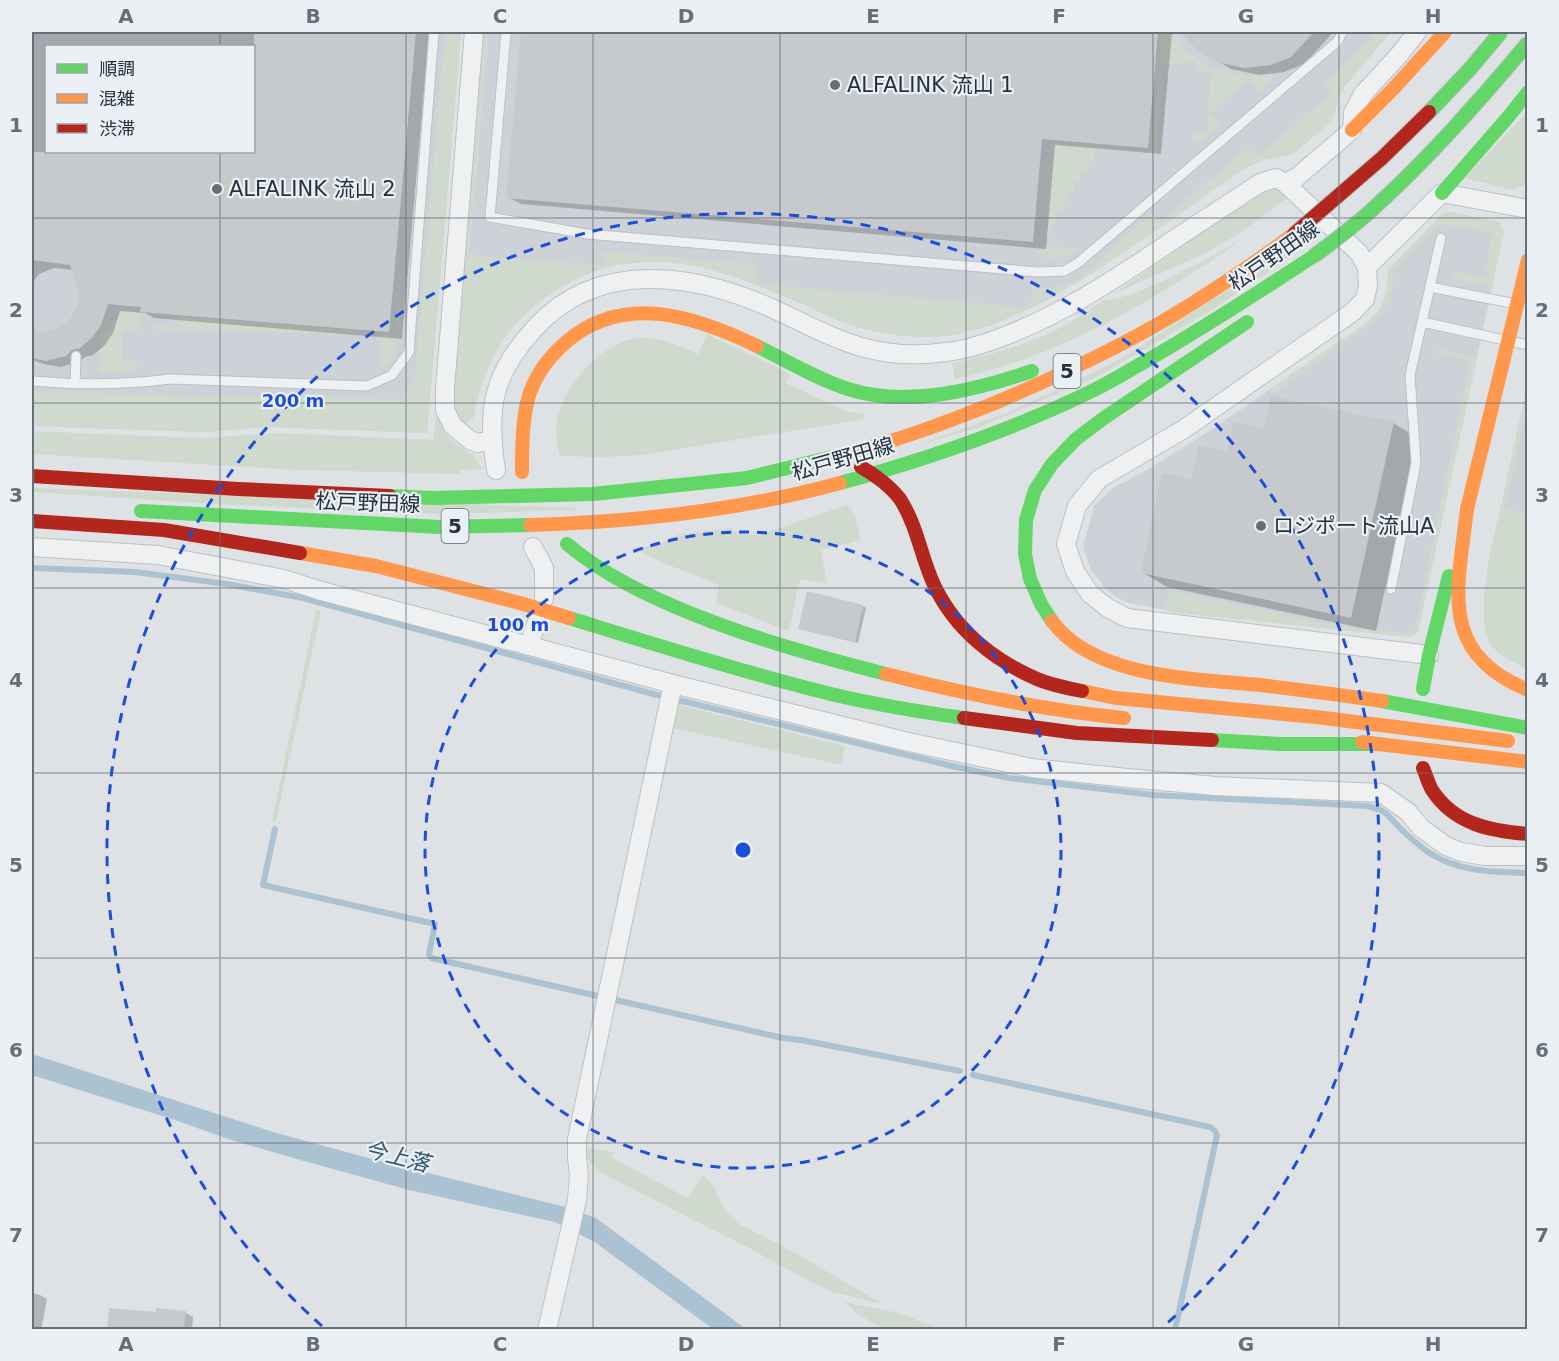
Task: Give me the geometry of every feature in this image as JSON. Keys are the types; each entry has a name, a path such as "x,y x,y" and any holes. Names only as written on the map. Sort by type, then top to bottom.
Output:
{"main road":[{"path":"1352,130 1394,88 1444,32"},
{"name":"松戸野田線","path":"32,476 433,498 593,494 747,478 861,450 950,422 1050,379 1158,324 1235,276 1294,234 1364,174 1438,103 1501,32"},
{"name":"松戸野田線","path":"133,510 438,527 595,523 749,506 873,474 975,441 1017,425 1098,388 1213,322 1314,256 1374,208 1423,162 1473,109 1527,43"},
{"path":"1442,193 1527,92"},
{"path":"1203,280 1294,234"},
{"path":"1314,256 1248,321 1104,418 1076,440 1052,464 1035,490 1026,520 1025,554 1030,579 1054,624 1074,642 1099,657 1124,666 1153,674 1323,692 1409,705 1527,728"},
{"path":"1423,689 1444,591 1508,341 1522,305 1527,260"},
{"path":"522,472 521,447 524,415 532,386 545,364 562,345 584,327 606,318 634,312 679,315 703,323 832,383 860,392 880,395 923,397 947,394 1019,375 1041,366"},
{"path":"819,461 850,463 866,469 898,498 911,520 934,584 951,615 976,642 1005,663 1040,680 1073,690 1116,698 1316,717 1516,742"},
{"path":"1467,508 1458,607 1464,634 1473,651 1488,668 1504,680 1527,690"},
{"path":"32,521 164,530 376,566 520,603 711,662 806,688 921,712 1077,733 1280,744 1379,744"},
{"path":"567,544 585,560 640,591 756,638 930,685 1003,701 1082,714 1140,720"},
{"path":"1209,727 1527,762"},
{"path":"1423,768 1431,789 1444,806 1459,818 1480,828 1527,834"}],"street":[{"path":"474,32 445,410 453,426 470,440 478,443 492,440"},
{"path":"1285,183 1297,177 1352,130 1353,113 1363,94 1399,56 1417,32"},
{"path":"496,470 491,419 501,376 514,354 541,321 581,293 620,282 661,278 701,284 766,306 827,335 864,348 893,354 948,352 988,343 1039,322 1094,292 1260,183 1275,178 1285,183 1359,253 1367,267 1368,286 1365,299 1354,311 1184,429 1099,479 1077,506 1066,544 1075,571 1090,594 1108,608 1127,618 1429,655"},
{"path":"1367,267 1442,193 1527,210"},
{"path":"32,547 158,555 284,579 529,645 671,694 1032,768 1215,786 1381,793 1408,812 1421,828 1446,846 1461,852 1485,856 1527,856"},
{"path":"533,547 544,568 544,599"},
{"path":"529,645 537,622"},
{"path":"547,1329 577,1200 579,1175 577,1139 671,694"}],"lane":[{"path":"32,381 75,384 139,383 170,379 367,386 392,375 409,352 434,32"},
{"path":"506,32 490,217 587,234 1038,272 1064,272 1078,263 1338,41 1342,32"},
{"path":"1391,589 1416,463 1410,375 1441,238"},
{"path":"1430,287 1522,305"},
{"path":"1422,322 1527,345"},
{"path":"75,384 76,356"}],"shaded area":[{"path":"32,32 461,32 427,433 271,427 204,432 32,426"},
{"path":"445,32 461,32 427,433 271,427 204,432 32,426 32,392 401,399 415,378"},
{"path":"484,32 1391,32 1344,87 1332,120 1297,151 1289,155 1263,160 1245,168 1103,266 1031,308 992,325 954,335 930,337 903,336 860,328 735,276 700,266 647,262 616,265 594,271 464,260"},
{"path":"484,32 489,32 469,255 603,265 604,252 757,264 756,284 1030,308 995,323 957,334 929,337 906,336 872,331 852,325 763,287 703,268 674,263 644,262 614,266 584,275 554,292 522,317 499,346 484,380 473,419 463,425 456,412 453,396"},
{"path":"1162,32 1176,32 1182,41 1180,43 1190,53 1211,67 1235,74 1274,73 1271,82 1260,92 1249,80 1210,112 1221,125 1200,143 1192,141 1191,133 1207,134 1211,72 1197,71 1197,63 1180,62 1179,65 1159,62"},
{"path":"1368,32 1391,32 1344,87 1332,120 1297,151 1289,155 1263,160 1245,168 1095,272 1031,308 1032,287 1057,287 1080,278 1153,212 1161,221 1248,147 1256,157 1332,93 1324,82 1373,38"},
{"path":"1160,68 1163,69 1155,154 1148,154 1152,151"},
{"path":"1527,112 1528,178 1525,184 1513,190 1465,178"},
{"path":"1053,143 1144,151 1144,153 1095,149 1094,160 1089,160 1087,172 1081,171 1080,181 1075,182 1074,192 1069,192 1068,203 1064,203 1063,213 1057,213 1056,223 1051,223 1050,235 1045,234"},
{"path":"1268,189 1279,189 1288,197 1243,231 1206,253 1113,294 1254,197"},
{"path":"1450,212 1499,222 1504,231 1418,632 1409,637 1187,614 1129,603 1114,596 1106,589 1092,572 1083,547 1094,506 1113,488 1208,432 1365,324 1380,309 1387,290 1388,270 1442,214"},
{"path":"1450,212 1499,222 1504,231 1492,287 1452,278 1454,271 1485,277 1492,232 1441,224 1393,272 1389,300 1372,323 1274,393 1267,391 1365,324 1380,309 1387,290 1388,270 1442,214"},
{"path":"1238,241 1221,255 1167,289 1076,338 1029,358 955,379 952,363 999,352 1045,335 1074,320 1105,299 1116,299 1150,287"},
{"path":"1303,241 1306,244 1207,313 1096,377 980,427 915,446 1004,414 1127,355"},
{"path":"1045,246 1078,249 1070,255 1054,258 1044,257"},
{"path":"398,302 402,302 398,346 387,367 380,367 380,335 396,335"},
{"path":"122,311 142,313 141,330 122,330 122,361 137,361 138,367 132,373 99,372 102,335"},
{"path":"177,316 350,330 350,334 155,330 155,325 176,327"},
{"path":"707,334 790,374 785,383 848,412 863,414 864,418 643,455 560,456 556,430 562,403 576,379 597,358 620,343 641,338 666,342 698,354"},
{"path":"1438,349 1477,358 1418,632 1409,637 1165,611 1169,590 1345,627 1410,633 1415,629 1470,362 1437,354"},
{"path":"1527,386 1527,669 1501,654 1490,644 1486,630 1484,595"},
{"path":"1527,386 1527,405 1505,509 1527,514 1527,669 1493,648 1485,629 1484,610 1492,545"},
{"path":"437,412 447,436 474,456 483,469 460,470 461,474 298,470 32,454 32,431 202,438 281,433 433,440"},
{"path":"32,488 577,509 444,514 231,505 32,492"},
{"path":"847,505 854,513 861,540 821,550 827,583 800,579 789,631 716,603 719,585 635,549 663,543 677,535 729,528 738,533 759,535"},
{"path":"316,610 321,611 320,616 276,821 272,821"},
{"path":"675,704 845,746 842,765 673,728 637,903 631,902"},
{"path":"590,1148 614,1152 611,1157 687,1198 703,1175 714,1187 725,1210 739,1224 788,1249 883,1304 833,1292 817,1285 607,1176 595,1168 586,1157 584,1152"},
{"path":"844,1302 899,1313 940,1329 884,1329 859,1315"}],"water":[{"path":"32,1054 273,1132 562,1206 596,1218 746,1329 713,1329 596,1243 555,1222 409,1190 231,1140 32,1075"}],"building":[{"name":"ALFALINK 流山 2","path":"254,32 416,32 389,332 140,312 141,307 108,304 101,325 92,338 80,348 72,350 66,356 46,361 32,358 32,329 42,332 53,330 66,322 77,307 80,293 70,265 32,260 32,152 255,153"},
{"name":"ALFALINK 流山 1","path":"521,32 1158,32 1148,148 1042,139 1033,242 506,198"},
{"path":"1181,32 1314,32 1291,57 1271,65 1244,68 1217,62 1196,49"},
{"name":"ロジポート流山A","path":"1271,396 1394,422 1351,618 1141,573 1162,473 1191,479 1199,445 1227,451 1234,422 1264,428"},
{"path":"807,591 863,605 855,642 798,629"},
{"path":"109,1308 156,1312 156,1308 186,1311 184,1329 107,1329"}],"waterway":[{"path":"32,568 135,572 227,584 303,598 657,695 1009,778 1153,795 1368,806 1384,812 1425,850 1449,863 1487,871 1528,873"},
{"path":"275,829 263,885 435,924 429,954 431,958 602,997"},
{"path":"611,999 783,1038 960,1071"},
{"path":"973,1075 1210,1127 1215,1131 1217,1135 1175,1330"}],"traffic: fast":[{"path":"1429,112 1501,32"},
{"path":"1314,256 1368,214 1395,188 1473,107 1528,43"},
{"path":"1442,193 1528,92"},
{"path":"840,483 971,442 1065,404 1148,360 1314,256"},
{"path":"1052,621 1041,604 1030,579 1025,554 1026,520 1035,490 1052,464 1076,439 1247,322"},
{"path":"757,346 836,385 894,397 917,397 965,390 1032,371"},
{"path":"390,496 433,498 593,494 747,478 848,453"},
{"path":"141,511 439,527 530,525"},
{"path":"567,544 626,583 690,613 787,647 886,674"},
{"path":"1423,689 1449,576"},
{"path":"569,618 722,665 815,690 889,706 964,718"},
{"path":"1382,701 1528,728"},
{"path":"1212,740 1280,744 1379,744"}],"traffic: slow":[{"path":"1352,130 1445,32"},
{"path":"848,453 973,412 1096,357 1193,303 1294,234"},
{"path":"1467,509 1528,260"},
{"path":"522,472 525,417 534,383 542,368 559,349 587,327 611,318 635,314 660,314 684,318 709,326 757,346"},
{"path":"530,525 647,518 725,508 840,483"},
{"path":"1467,509 1458,591 1460,615 1466,637 1479,657 1499,675 1528,690"},
{"path":"300,553 376,566 569,618"},
{"path":"1052,621 1070,640 1093,654 1119,665 1147,672 1382,701"},
{"path":"886,674 1004,700 1064,711 1124,718"},
{"path":"1082,691 1116,698 1316,717 1508,741"},
{"path":"1362,742 1528,762"}],"traffic: jam":[{"path":"1294,234 1382,158 1429,112"},
{"path":"861,467 882,481 900,499 911,519 934,585 964,629 991,653 1021,671 1048,683 1082,691"},
{"path":"32,476 390,496"},
{"path":"32,521 164,530 300,553"},
{"path":"964,718 1077,733 1212,740"},
{"path":"1423,768 1432,790 1441,802 1462,818 1487,828 1528,834"}],"place":[{"name":"ALFALINK 流山 1","path":"835,85"},
{"name":"ALFALINK 流山 2","path":"217,189"},
{"name":"ロジポート流山A","path":"1261,526"}],"water label":[{"name":"今上落","path":"397,1156"}]}
